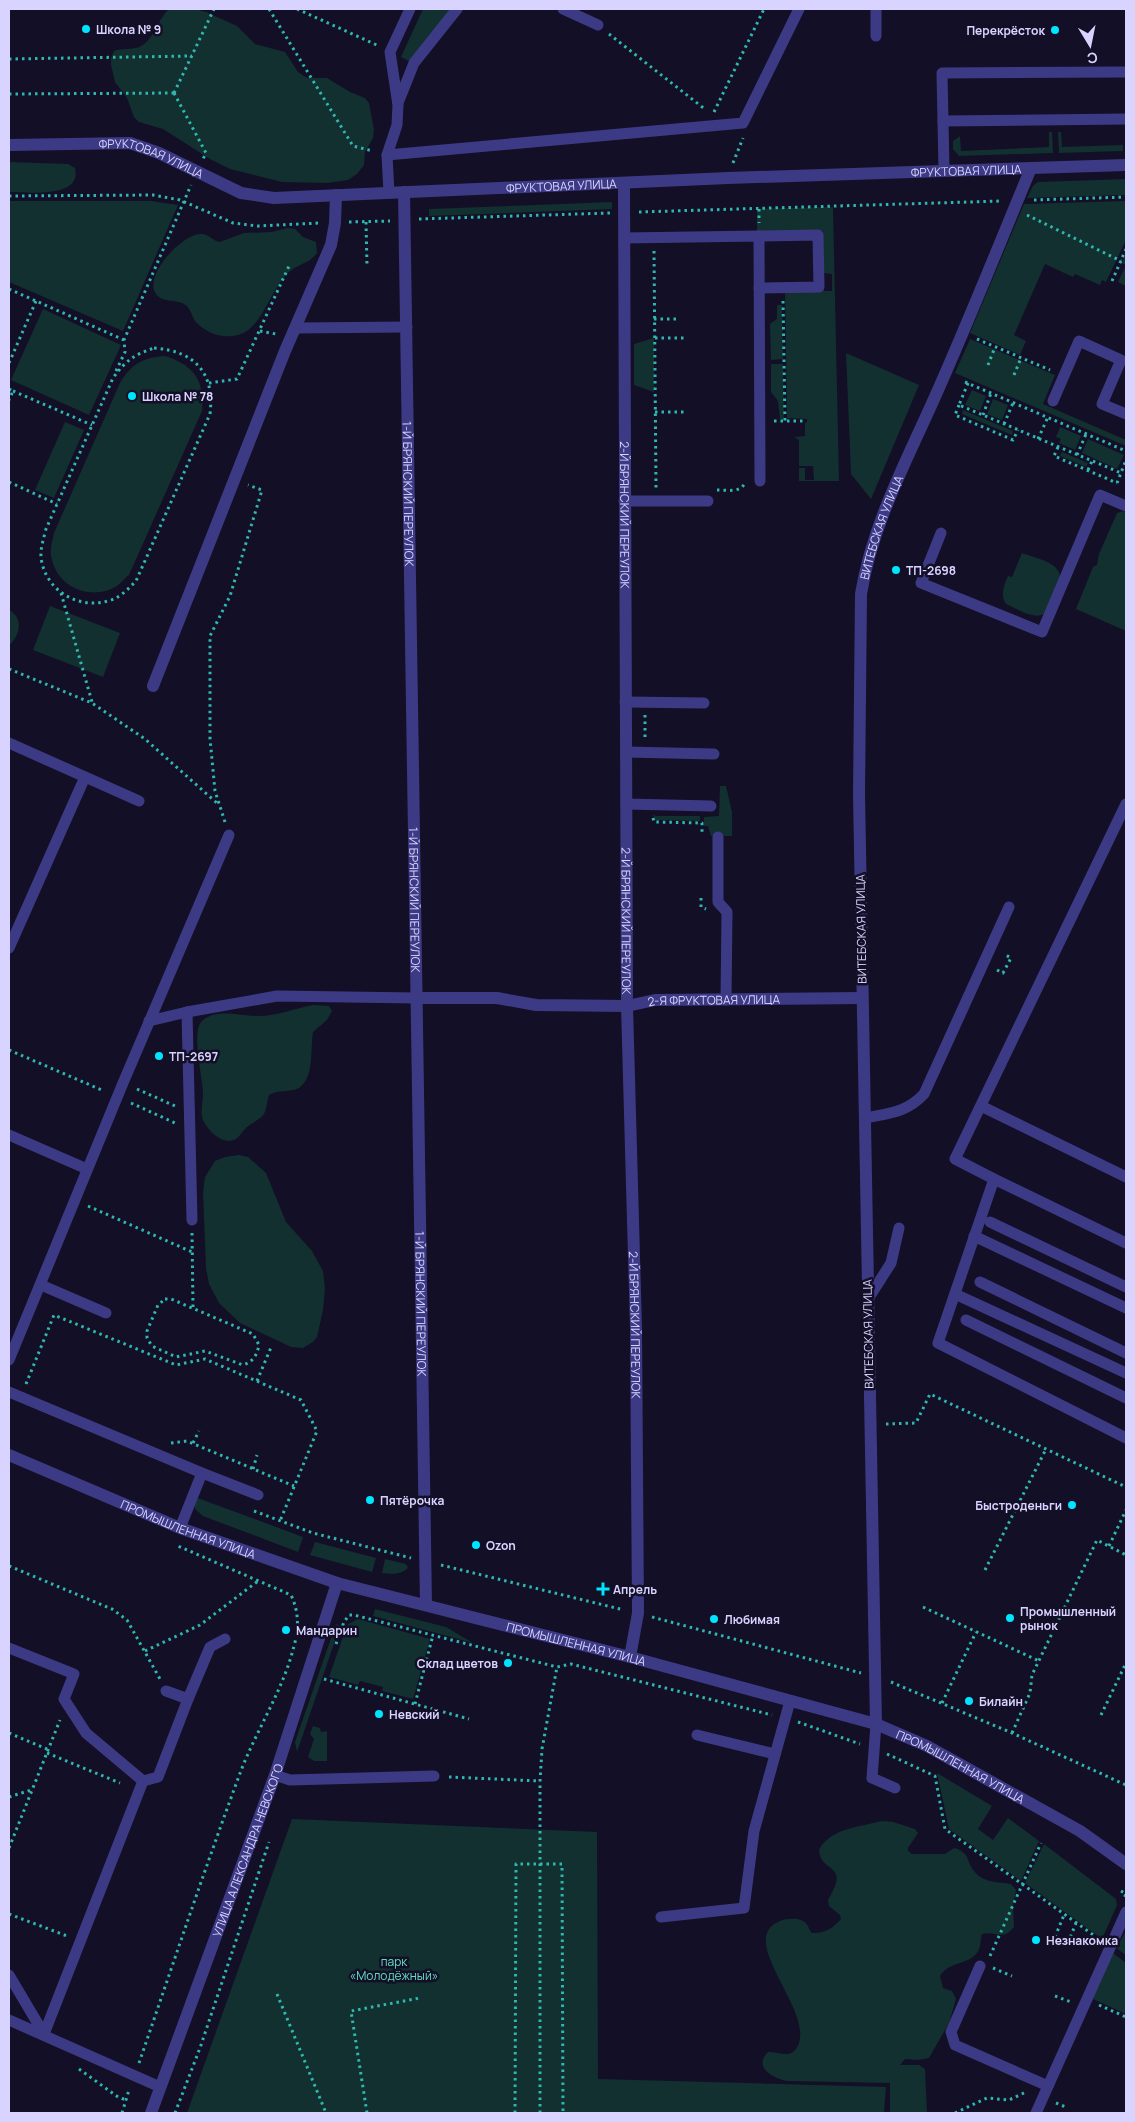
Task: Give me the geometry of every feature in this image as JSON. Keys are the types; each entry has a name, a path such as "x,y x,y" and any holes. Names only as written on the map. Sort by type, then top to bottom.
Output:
{"street":[{"name":"ФРУКТОВАЯ УЛИЦА","path":"9,145 130,143 144,146 241,193 259,197 944,170 1126,165"},
{"name":"ВИТЕБСКАЯ УЛИЦА","path":"876,1724 859,794 860,609 862,586 876,530 963,333 1010,204 1031,168"},
{"name":"2-Й БРЯНСКИЙ ПЕРЕУЛОК","path":"624,183 627,1006 636,1328 638,1613 630,1657"},
{"name":"1-Й БРЯНСКИЙ ПЕРЕУЛОК","path":"404,192 426,1606"},
{"path":"153,686 295,328 331,245 335,223 336,195"},
{"name":"2-Я ФРУКТОВАЯ УЛИЦА","path":"416,998 497,998 536,1005 627,1006 655,1000 862,998"},
{"name":"ПРОМЫШЛЕННАЯ УЛИЦА","path":"9,1455 180,1528 337,1583 630,1657 876,1724 926,1746 1080,1831 1126,1864"},
{"name":"УЛИЦА АЛЕКСАНДРА НЕВСКОГО","path":"151,2113 275,1776 337,1583"}],"lane":[{"path":"389,193 387,155 398,125 398,105 390,52 410,9"},
{"path":"398,105 414,63 457,9"},
{"path":"563,9 598,25"},
{"path":"387,155 744,123 799,9"},
{"path":"876,9 876,36"},
{"path":"944,170 942,73 1126,72"},
{"path":"943,121 1126,119"},
{"path":"624,238 818,235 818,287 759,288"},
{"path":"759,236 760,481"},
{"path":"295,328 407,327"},
{"path":"1053,401 1079,341 1121,360 1102,404 1126,414"},
{"path":"941,533 921,584 1042,632 1100,495 1126,506"},
{"path":"624,501 657,501 709,496"},
{"path":"625,702 704,703"},
{"path":"9,743 139,801"},
{"path":"626,752 714,754"},
{"path":"9,948 85,777"},
{"path":"626,804 711,806"},
{"path":"1126,804 955,1159 1126,1243"},
{"path":"9,1360 123,1082 229,835"},
{"path":"718,837 718,902 727,912 726,1000"},
{"path":"864,1118 898,1111 913,1105 924,1094 1009,907"},
{"path":"149,1021 187,1012 277,996 416,998"},
{"path":"187,1012 192,1220"},
{"path":"981,1106 1126,1177"},
{"path":"9,1135 87,1169"},
{"path":"994,1179 938,1343 1126,1438"},
{"path":"990,1222 1126,1286"},
{"path":"868,1299 891,1263 899,1228"},
{"path":"974,1236 1126,1308"},
{"path":"980,1282 1126,1353"},
{"path":"41,1285 106,1313"},
{"path":"955,1294 1126,1373"},
{"path":"966,1320 1126,1398"},
{"path":"9,1392 258,1496"},
{"path":"180,1528 202,1473"},
{"path":"44,2034 141,1786 158,1777 210,1647 225,1639"},
{"path":"9,1648 74,1674 64,1699 66,1703 86,1733 141,1786"},
{"path":"166,1691 188,1699"},
{"path":"661,1917 744,1908 754,1831 790,1701"},
{"path":"876,1724 872,1778 896,1788"},
{"path":"697,1735 775,1754"},
{"path":"275,1776 290,1780 434,1776"},
{"path":"1036,2113 1045,2084 1126,1912"},
{"path":"980,1966 951,2032 955,2045 1045,2084"},
{"path":"9,1975 44,2034"},
{"path":"9,2020 160,2087"}],"path":[{"path":"174,93 214,9"},
{"path":"269,9 353,146 387,155"},
{"path":"297,9 390,52"},
{"path":"598,25 713,116 764,9"},
{"path":"9,59 192,56"},
{"path":"9,94 174,93"},
{"path":"114,378 124,363 138,353 154,348 172,349 187,356 200,367 209,383 212,397 210,414 136,581 124,593 110,601 93,604 76,601 60,592 49,579 42,564 41,546 46,529 125,352 124,340 206,153 174,93"},
{"path":"728,178 743,138 744,123"},
{"path":"9,196 153,195 184,201 232,223 258,226 624,212 1010,204 1121,262"},
{"path":"1030,200 1126,198"},
{"path":"366,222 367,266"},
{"path":"653,238 657,501"},
{"path":"1112,281 1126,249"},
{"path":"209,383 237,380 289,266"},
{"path":"783,288 785,421 806,421"},
{"path":"9,289 124,340"},
{"path":"9,363 36,301"},
{"path":"654,319 678,319"},
{"path":"963,333 1064,376"},
{"path":"655,338 686,338"},
{"path":"988,365 995,347"},
{"path":"1014,376 1021,358"},
{"path":"1018,430 1013,440 954,415 966,383 1126,451"},
{"path":"9,400 11,390 92,425"},
{"path":"983,415 992,393"},
{"path":"1004,424 1014,403"},
{"path":"959,405 1121,474"},
{"path":"656,412 685,412"},
{"path":"1038,439 1048,417"},
{"path":"1077,455 1086,434"},
{"path":"1058,447 1054,456 1117,483"},
{"path":"1110,499 1126,460"},
{"path":"1088,470 1092,461"},
{"path":"709,496 737,490 743,487 746,480"},
{"path":"229,835 215,791 210,739 210,636 230,596 262,490 234,481"},
{"path":"9,482 57,504"},
{"path":"60,592 92,703"},
{"path":"9,669 92,703 145,739 219,805"},
{"path":"645,702 645,752"},
{"path":"652,815 654,822 702,823 702,842"},
{"path":"701,897 701,906 718,917 727,917"},
{"path":"9,1050 190,1129"},
{"path":"123,1082 189,1112"},
{"path":"75,1200 192,1252"},
{"path":"192,1220 194,1308"},
{"path":"171,1299 253,1334 259,1345 250,1363 243,1365 205,1351 176,1357 157,1349 149,1343 147,1331 161,1301 171,1299"},
{"path":"20,1397 54,1315 176,1365 205,1359 301,1400 317,1431 280,1521"},
{"path":"257,1381 272,1345"},
{"path":"154,1356 157,1349"},
{"path":"870,1425 916,1423 930,1394 1126,1487"},
{"path":"193,1443 198,1431"},
{"path":"985,1570 1046,1449"},
{"path":"253,1468 257,1455"},
{"path":"1109,1546 1126,1510"},
{"path":"1012,1733 1030,1692 1032,1675 1038,1661 1097,1540 1126,1554"},
{"path":"425,1561 638,1613 898,1684 1126,1785"},
{"path":"9,1566 112,1609 127,1620 166,1691"},
{"path":"145,1651 200,1625 259,1581"},
{"path":"122,2113 240,1773 282,1679 294,1647 298,1615 290,1594"},
{"path":"923,1607 1038,1661"},
{"path":"349,1615 557,1667 571,1664 785,1719 874,1748 935,1776 945,1829 1110,1948"},
{"path":"942,1703 976,1632"},
{"path":"415,1704 433,1635"},
{"path":"1101,1715 1126,1663"},
{"path":"540,2113 540,1781 542,1749 557,1667"},
{"path":"324,1679 469,1719"},
{"path":"9,1848 66,1703"},
{"path":"9,1733 47,1751 141,1786"},
{"path":"434,1776 540,1781"},
{"path":"9,1797 31,1790"},
{"path":"175,2113 200,2048 272,1836"},
{"path":"1012,1976 987,1965 1041,1843"},
{"path":"515,2113 516,1864 562,1864 563,2113"},
{"path":"9,1914 80,1940"},
{"path":"1055,1936 1064,1915"},
{"path":"1068,1943 1076,1923"},
{"path":"277,1994 326,2113"},
{"path":"1055,1996 1082,2002 1126,2017"},
{"path":"367,2113 351,2011 420,1998"},
{"path":"955,2113 987,2098 1009,2100 1045,2084"}],"green space":[{"path":"169,9 195,9 237,26 255,44 285,52 298,72 307,78 327,78 350,92 365,98 369,103 374,130 373,138 365,152 364,165 357,174 348,180 327,183 282,182 230,169 210,159 163,129 139,122 134,117 127,98 115,82 111,58 114,51 136,48 144,44"},
{"path":"423,9 453,9 411,62 401,57"},
{"path":"1049,132 1052,132 1053,153 959,156 953,149 953,141 960,136 961,151 1049,147"},
{"path":"1058,132 1061,132 1062,147 1123,145 1123,151 1059,153"},
{"path":"9,162 68,164 75,168 75,178 71,185 52,192 9,192"},
{"path":"1126,179 1126,195 1027,198 1033,186 1038,182"},
{"path":"9,201 151,201 178,205 123,331 9,282"},
{"path":"1126,201 1126,240 1106,282 1102,280 1100,285 1075,274 1073,277 1045,264 1014,335 1026,341 1020,355 970,333 1024,204"},
{"path":"612,202 612,209 429,216 429,209"},
{"path":"833,207 839,481 799,481 799,468 805,468 805,480 814,480 813,466 799,466 799,440 794,437 805,436 805,423 807,419 787,418 785,289 823,288 824,291 832,291 832,274 823,273 823,231 757,231 757,209"},
{"path":"287,228 295,229 303,237 316,242 317,253 311,259 289,272 281,281 262,314 247,331 236,336 213,334 197,323 187,306 179,302 163,299 156,294 153,286 159,267 174,249 192,236 203,234 220,242 244,233 272,232"},
{"path":"1126,254 1126,265 1122,263"},
{"path":"1126,265 1126,286 1118,282"},
{"path":"777,305 782,305 783,359 771,360 770,324 777,319"},
{"path":"43,309 121,345 89,415 11,380"},
{"path":"654,338 654,392 634,385 634,344"},
{"path":"970,339 1055,375 1043,404 1126,440 1126,446 955,373"},
{"path":"846,353 919,385 871,499 851,474"},
{"path":"165,356 183,364 195,376 202,391 202,411 129,575 117,586 108,590 88,592 78,590 69,585 56,570 51,553 54,533 124,376 134,366 144,360"},
{"path":"771,364 783,364 784,419 780,419 778,401 771,392"},
{"path":"972,390 986,396 980,411 965,405"},
{"path":"993,399 1008,405 1002,420 987,414"},
{"path":"963,410 1013,431 1012,435 962,414"},
{"path":"65,422 84,430 54,498 35,490"},
{"path":"1060,427 1081,436 1075,450 1059,443 1061,439 1056,437"},
{"path":"1088,439 1124,455 1117,469 1082,453"},
{"path":"1062,452 1088,463 1086,467 1060,456"},
{"path":"1123,511 1126,513 1126,631 1076,609 1093,567 1097,565 1099,554 1117,513"},
{"path":"1022,553 1051,564 1059,572 1060,577 1044,614 1035,616 1025,613 1006,604 1004,601 1003,590 1005,583 1008,576 1012,577"},
{"path":"50,606 120,633 103,677 33,650"},
{"path":"9,610 17,617 19,627 16,637 9,646"},
{"path":"720,786 726,786 732,812 732,836 711,836 708,826 704,826 704,817 719,816"},
{"path":"653,814 656,816 700,816 700,821 655,820"},
{"path":"314,1005 329,1006 332,1011 327,1020 313,1032 310,1069 304,1083 299,1088 269,1095 264,1114 246,1128 236,1139 226,1141 212,1133 205,1124 202,1114 203,1094 197,1043 199,1025 203,1020 215,1014 273,1015"},
{"path":"239,1155 248,1157 266,1173 286,1222 312,1251 323,1271 325,1289 317,1337 303,1348 291,1347 240,1323 219,1303 209,1284 206,1268 203,1193 205,1177 215,1161"},
{"path":"195,1497 303,1537 298,1552 203,1516 195,1509"},
{"path":"315,1542 376,1558 372,1572 310,1555"},
{"path":"385,1559 406,1564 408,1568 399,1573 382,1573"},
{"path":"375,1609 446,1627 473,1643 373,1616"},
{"path":"358,1619 430,1639 413,1699 382,1691 383,1687 360,1681 358,1685 329,1677 348,1624"},
{"path":"336,1624 340,1626 297,1752 295,1742"},
{"path":"313,1726 320,1728 321,1732 327,1731 327,1761 314,1761 308,1757 314,1739 310,1734"},
{"path":"937,1773 992,1806 978,1829 993,1840 1008,1818 1039,1841 1021,1881 949,1829"},
{"name":"парк «Молодёжный»","path":"292,1819 597,1832 598,2079 886,2087 884,2113 187,2113"},
{"path":"882,1821 893,1822 915,1829 918,1833 908,1848 908,1851 912,1854 945,1854 954,1848 965,1854 974,1871 982,1878 1011,1884 1016,1890 1013,1906 1014,1927 1002,1935 982,1934 979,1949 973,1957 948,1968 940,1976 943,1988 952,1991 956,1999 949,2023 929,2058 918,2060 905,2059 900,2065 919,2065 925,2069 927,2113 890,2113 890,2083 788,2081 777,2078 767,2072 763,2063 768,2052 790,2054 793,2052 796,2049 800,2035 797,2017 771,1961 766,1944 768,1931 780,1921 787,1919 803,1921 812,1933 824,1931 838,1922 841,1919 840,1915 829,1906 828,1900 837,1879 836,1874 824,1863 819,1850 830,1837 838,1833"},
{"path":"1044,1844 1116,1899 1117,1905 1102,1939 1025,1883"},
{"path":"1126,1931 1126,1955 1116,1948"},
{"path":"1113,1953 1126,1963 1126,2014 1093,1999"}],"place":[{"name":"Школа № 9","path":"86,29"},
{"name":"Перекрёсток","path":"1055,30"},
{"name":"Школа № 78","path":"132,396"},
{"name":"ТП-2698","path":"896,570"},
{"name":"ТП-2697","path":"159,1056"},
{"name":"Пятёрочка","path":"370,1500"},
{"name":"Быстроденьги","path":"1072,1505"},
{"name":"Ozon","path":"476,1545"},
{"name":"Апрель","path":"603,1589"},
{"name":"Промышленный рынок","path":"1010,1618"},
{"name":"Любимая","path":"714,1619"},
{"name":"Мандарин","path":"286,1630"},
{"name":"Склад цветов","path":"508,1663"},
{"name":"Билайн","path":"969,1701"},
{"name":"Невский","path":"379,1714"},
{"name":"Незнакомка","path":"1036,1940"}]}
